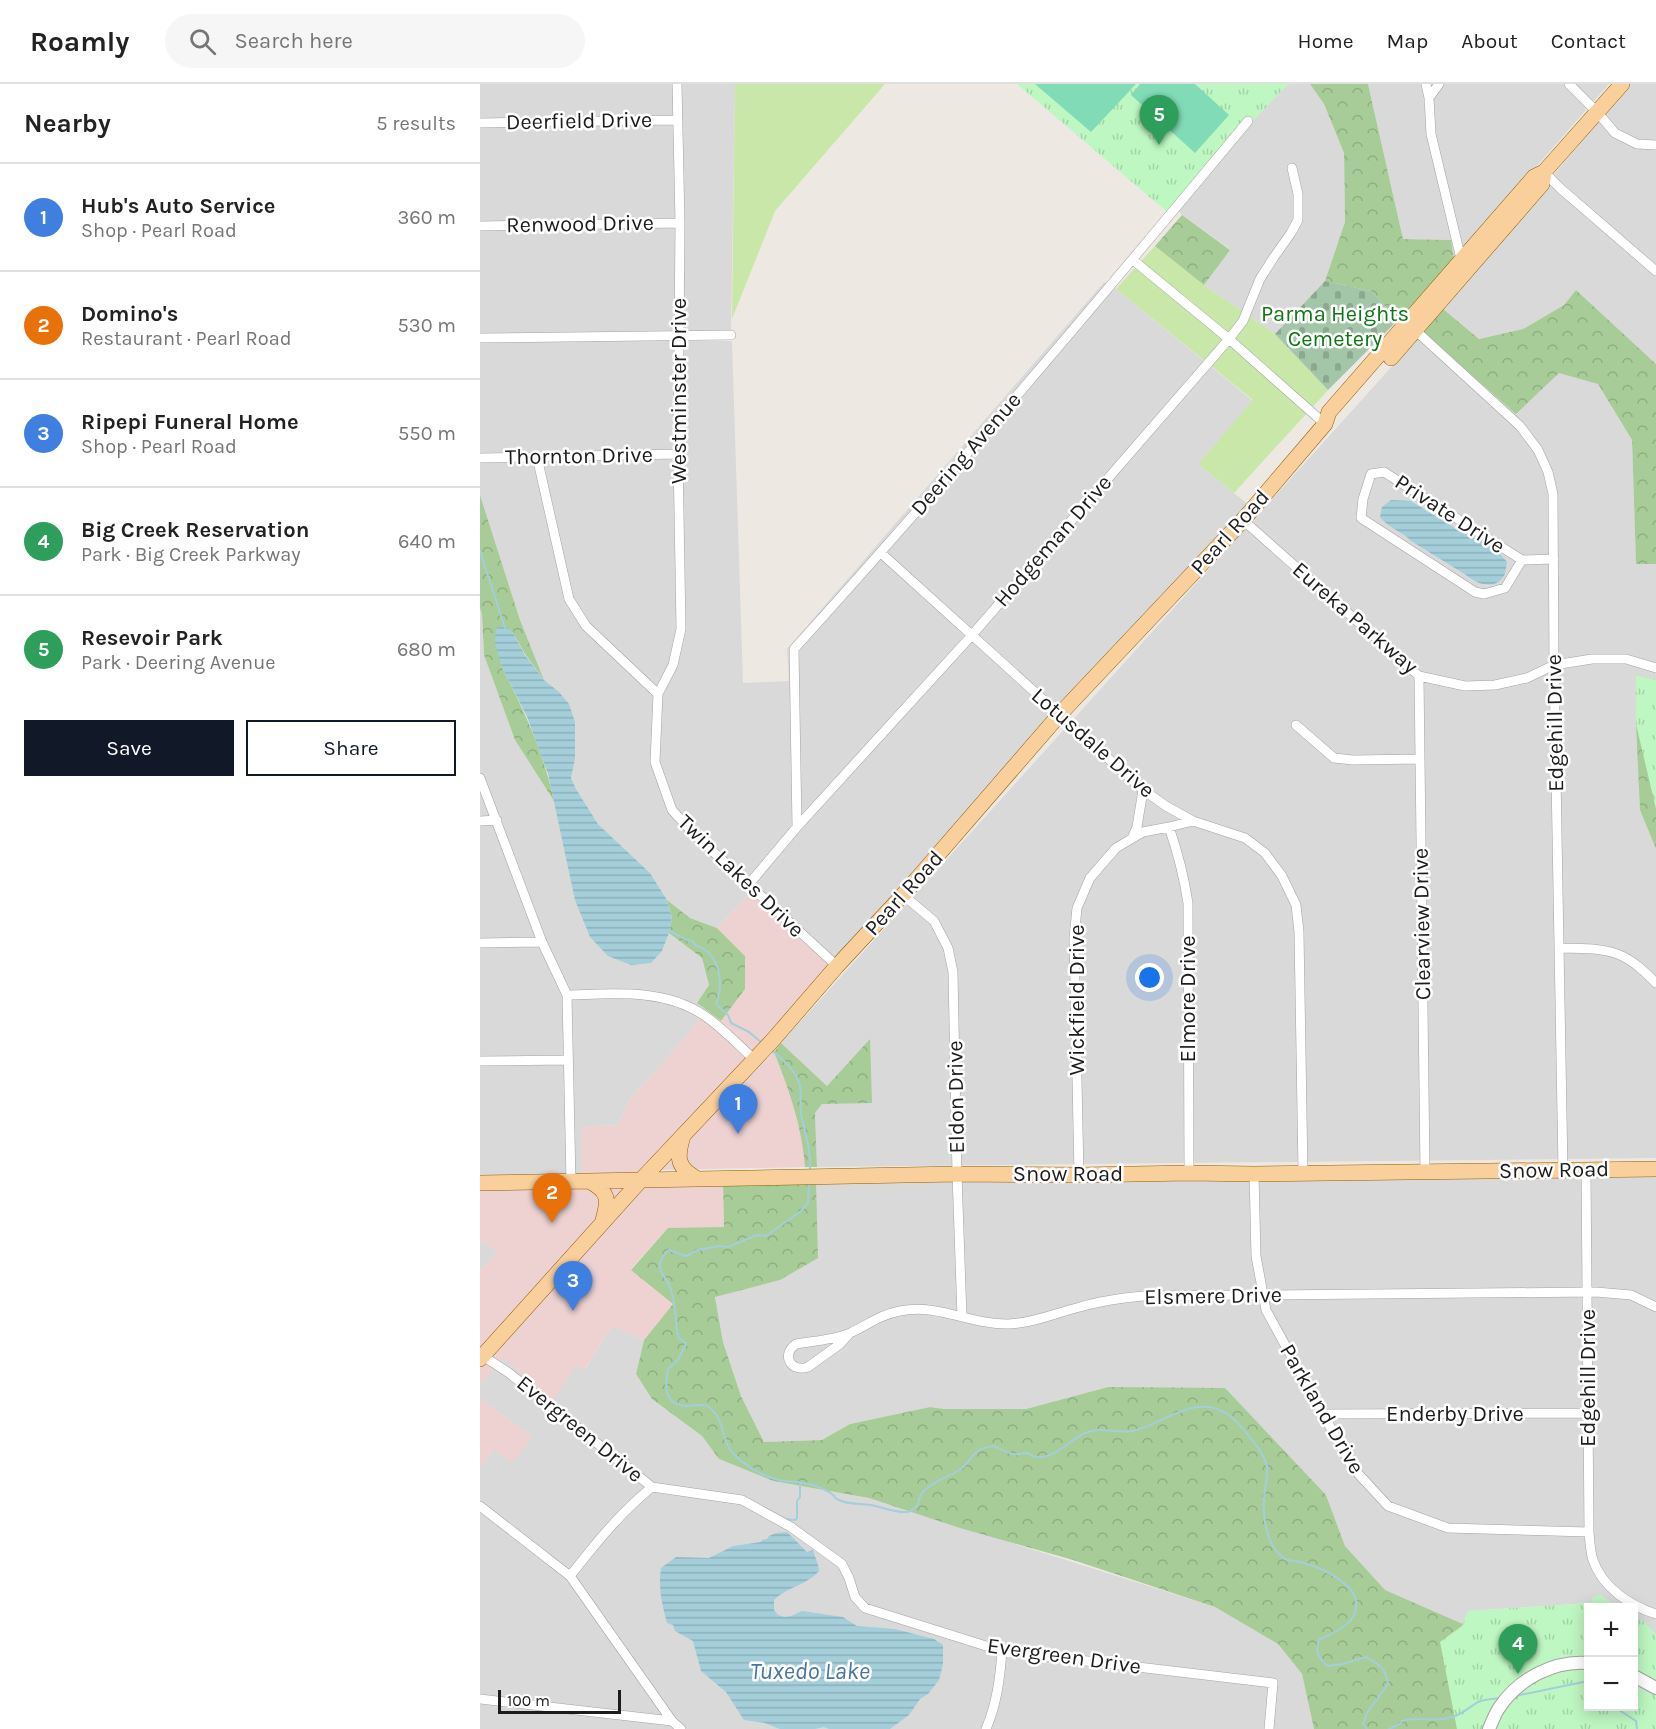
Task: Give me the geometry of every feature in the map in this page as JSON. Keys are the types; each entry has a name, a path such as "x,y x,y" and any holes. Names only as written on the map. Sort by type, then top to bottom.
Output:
{"main road":[{"name":"Pearl Road","path":"481,1358 640,1180 764,1050 903,895 1060,714 1243,520 1325,424 1329,412 1461,259 1534,177 1544,172 1622,84"},
{"name":"Pearl Road","path":"1325,424 1337,419 1542,184 1544,172"},
{"path":"683,1135 678,1154 680,1164 688,1174 696,1178"},
{"name":"Snow Road","path":"480,1183 957,1174 1254,1174 1656,1169"},
{"path":"589,1181 599,1187 606,1198 607,1205 602,1222"}],"street":[{"name":"Westminster Drive","path":"658,694 673,665 681,629 678,454 680,223 677,84"},
{"path":"1426,84 1431,134 1461,259"},
{"path":"1429,98 1439,84"},
{"path":"1569,84 1597,111 1615,133 1637,144 1656,145"},
{"name":"Deerfield Drive","path":"480,123 678,120"},
{"name":"Deering Avenue","path":"797,827 794,649 881,553 1133,260 1248,121"},
{"name":"Hodgeman Drive","path":"749,884 797,827 972,635 1243,321 1260,279 1298,220 1298,194 1292,168"},
{"path":"1544,172 1654,267"},
{"name":"Renwood Drive","path":"480,226 680,223"},
{"path":"1133,260 1229,339 1325,424"},
{"name":"Edgehill Drive","path":"1415,330 1520,426 1538,450 1548,472 1553,494 1563,1170"},
{"path":"480,338 731,335"},
{"name":"Thornton Drive","path":"480,458 678,454"},
{"path":"537,457 569,599 586,626 658,694"},
{"name":"Private Drive","path":"1522,561 1505,588 1484,594 1475,592 1361,518 1363,499 1371,474 1384,472 1522,561 1554,559"},
{"name":"Eureka Parkway","path":"1243,520 1419,676 1465,686 1495,685 1527,678 1554,665 1592,659 1626,659 1656,668"},
{"name":"Lotusdale Drive","path":"881,553 1143,790 1193,821 1245,838 1265,853 1282,876 1296,905 1299,932 1303,1173"},
{"name":"Clearview Drive","path":"1419,676 1425,1171"},
{"name":"Twin Lakes Drive","path":"658,694 655,762 672,810 694,834 837,966"},
{"path":"1296,725 1334,758 1420,759"},
{"path":"480,778 542,942 567,995 571,1182"},
{"path":"1132,838 1137,827 1143,790"},
{"path":"480,821 497,820"},
{"name":"Wickfield Drive","path":"1079,1175 1074,938 1077,908 1090,878 1116,848 1143,832 1193,821"},
{"name":"Elmore Drive","path":"1169,827 1184,879 1188,903 1190,1173"},
{"name":"Eldon Drive","path":"903,895 934,921 948,948 953,972 962,1317"},
{"path":"480,943 542,942"},
{"path":"1559,948 1602,950 1622,956 1656,983"},
{"path":"567,995 637,994 675,1001 703,1014 764,1050"},
{"path":"480,1061 568,1060"},
{"name":"Edgehill Drive","path":"1586,1170 1589,1532 1593,1561 1606,1582 1629,1602 1656,1614"},
{"name":"Parkland Drive","path":"1254,1174 1256,1256 1266,1310 1352,1467 1388,1506 1448,1528 1589,1532"},
{"name":"Elsmere Drive","path":"849,1334 796,1344 789,1352 790,1362 796,1368 808,1367 840,1344 849,1334 874,1319 901,1311 929,1309 986,1323 1011,1324 1033,1321 1081,1306 1143,1296 1587,1292 1631,1295 1656,1307"},
{"name":"Evergreen Drive","path":"481,1358 509,1373 652,1487 742,1500 791,1527 842,1564 855,1597 865,1608 1002,1651 1273,1683 1269,1729"},
{"name":"Enderby Drive","path":"1322,1414 1588,1413"},
{"path":"570,1576 610,1526 631,1504 652,1487"},
{"path":"480,1506 570,1576 672,1722 681,1729"},
{"path":"986,1729 993,1712 999,1685 1002,1651"},
{"path":"1489,1729 1498,1709 1527,1680 1548,1668 1584,1662"},
{"path":"1638,1678 1656,1688"},
{"path":"480,1699 672,1722"}],"shaded area":[{"path":"480,84 674,84 677,227 675,341 732,341 743,683 789,681 787,649 1104,282 1116,289 1253,401 1198,464 1249,505 832,966 752,891 717,928 690,918 667,900 650,873 598,824 571,778 575,759 575,722 559,692 544,680 520,620 480,495 480,463 675,459 675,450 480,453"},
{"path":"680,84 735,84 731,331 682,332"},
{"path":"1288,84 1310,84 1324,104 1344,153 1345,222 1325,281 1275,334 1204,285 1230,249 1182,215 1172,205"},
{"path":"1368,84 1609,84 1454,260 1451,240 1403,239"},
{"path":"1630,84 1656,84 1656,364 1576,290 1564,305 1523,329 1479,339 1442,308"},
{"path":"1423,332 1598,384 1632,440 1636,564 1656,564 1656,680 1636,675 1640,810 1656,849 1656,1158 817,1167 815,1113 870,1040 827,1086 781,1043","holes":["1411,501 1458,530 1494,547 1499,582 1487,586 1471,580 1411,541 1405,534 1385,523"]},
{"path":"480,608 484,655 515,740 554,801 564,845 662,951 669,933 702,958 709,985 698,1003 707,1011 629,1100 618,1125 582,1127 582,1176 480,1179"},
{"path":"752,891 832,966 636,1175 582,1176 582,1127 618,1125 629,1100 707,1011 721,1021 745,989 745,956 717,928"},
{"path":"774,1052 789,1089 804,1147 805,1167 658,1170"},
{"path":"1656,1173 1656,1635 1638,1618 1638,1603 1612,1603 1600,1595 1591,1603 1468,1611 1462,1626 1384,1590 1345,1546 1326,1495 1108,1387 1026,1409 930,1407 850,1424 822,1440 764,1442 741,1396 723,1342 715,1296 780,1280 816,1182"},
{"path":"723,1183 724,1228 668,1228 631,1269 673,1304 644,1340 612,1326 584,1370 576,1365 553,1402 504,1358 480,1385 480,1271 498,1251 480,1241 480,1188"},
{"path":"480,1241 498,1251 480,1271"},
{"path":"612,1326 644,1340 636,1374 652,1399 702,1436 719,1459 773,1481 869,1498 1215,1607 1278,1644 1302,1674 1314,1729 480,1729 480,1467 494,1450 533,1437 480,1399 480,1385 504,1357 552,1402 576,1364 585,1369"},
{"path":"480,1399 533,1437 512,1463 494,1450 480,1467"}],"green space":[{"path":"735,84 885,84 775,211 732,319"},
{"path":"1017,84 1288,84 1166,211"},
{"path":"1035,84 1136,84 1091,132"},
{"path":"1140,84 1195,84 1229,115 1195,153 1131,95"},
{"path":"1310,84 1368,84 1403,239 1451,240 1454,260 1398,320 1371,291 1325,281 1345,222 1344,153 1324,104"},
{"path":"1182,215 1230,250 1204,285 1155,246"},
{"path":"1155,246 1204,285 1275,334 1328,390 1234,493 1198,464 1253,400 1116,289"},
{"name":"Parma Heights Cemetery","path":"1325,281 1371,291 1398,320 1328,390 1275,334"},
{"path":"1576,290 1656,364 1656,564 1636,564 1632,440 1598,384 1559,373 1516,414 1423,332 1442,308 1479,339 1523,329 1564,305"},
{"path":"480,495 520,620 544,680 512,631 501,665 538,748 554,801 515,740 484,655 480,608"},
{"path":"1636,675 1656,680 1656,849 1640,810"},
{"path":"1636,675 1656,680 1656,809 1636,724"},
{"path":"667,900 690,918 717,928 745,956 745,989 721,1021 697,1003 709,985 702,958 669,933 672,918"},
{"path":"870,1039 872,1103 822,1104 815,1113 817,1167 805,1167 794,1108 774,1052 781,1043 827,1086"},
{"path":"816,1182 818,1258 780,1280 715,1297 723,1342 741,1396 764,1442 822,1440 850,1424 930,1407 1026,1409 1108,1387 1225,1388 1326,1495 1345,1546 1385,1590 1465,1625 1584,1703 1584,1711 1638,1711 1638,1694 1656,1639 1656,1729 1314,1729 1302,1674 1278,1644 1215,1607 1073,1560 960,1528 869,1498 773,1481 719,1459 702,1436 652,1399 636,1374 644,1340 673,1304 631,1270 668,1228 724,1227 723,1183"},
{"path":"1600,1595 1612,1603 1591,1603 1593,1597"},
{"path":"1584,1603 1584,1711 1638,1711 1638,1618 1644,1622 1656,1635 1656,1729 1457,1729 1440,1642 1462,1626 1468,1611"}],"water":[{"path":"1391,500 1411,501 1458,530 1494,547 1507,562 1504,576 1500,581 1490,585 1480,583 1411,541 1380,517 1382,507"},
{"path":"504,626 512,631 525,655 544,680 569,704 575,722 575,759 571,778 576,789 598,824 650,873 667,900 672,918 669,933 662,951 651,963 631,965 608,956 590,937 575,900 548,774 527,717 501,665 495,643 496,628"},
{"name":"Tuxedo Lake","path":"787,1532 807,1552 813,1550 819,1571 809,1580 774,1600 774,1610 778,1615 791,1616 802,1611 843,1617 857,1626 895,1629 934,1639 943,1645 943,1664 939,1680 928,1694 920,1699 909,1715 890,1729 829,1729 824,1727 780,1729 765,1723 744,1720 726,1692 701,1671 693,1641 675,1631 673,1625 667,1623 660,1589 661,1568 676,1557 709,1558 733,1546 761,1542 776,1533"}],"waterway":[{"path":"480,551 505,628"},
{"path":"668,930 693,941 695,945 708,952 716,963 720,976 720,991 716,1004 728,1015 731,1023 749,1032 762,1043"},
{"path":"771,1050 789,1066 801,1090 801,1115 809,1150 810,1170"},
{"path":"809,1182 808,1203 801,1211 766,1236 757,1235 728,1247 719,1246 698,1250 686,1256 669,1250 662,1258 660,1269 673,1296 678,1337 686,1344 678,1360 668,1369 666,1388 670,1399 680,1405 702,1405 710,1408 718,1418 732,1452 756,1471 777,1480 812,1485 829,1492 843,1502 902,1512 909,1512 915,1508 919,1498 928,1487 961,1469 984,1448 997,1447 1013,1454 1027,1453 1035,1457 1042,1457 1054,1453 1089,1431 1132,1431 1176,1413 1198,1407 1210,1407 1222,1411 1239,1425 1266,1462 1264,1518 1267,1532 1275,1549 1285,1559 1304,1563 1329,1573 1344,1583 1354,1595 1356,1601 1354,1616 1345,1626 1319,1640 1317,1651 1327,1666 1366,1657 1383,1670 1388,1684 1367,1713 1363,1724 1367,1729"},
{"path":"785,1519 795,1520 797,1518 800,1482"},
{"path":"1515,1696 1584,1682"},
{"path":"1389,1729 1402,1721 1453,1717 1480,1701 1501,1698"},
{"path":"1621,1711 1636,1721 1637,1729"}],"place":[{"name":"Resevoir Park","path":"1159,145"},
{"name":"Hub's Auto Service","path":"738,1134"},
{"name":"Domino's","path":"552,1223"},
{"name":"Ripepi Funeral Home","path":"573,1311"},
{"name":"Big Creek Reservation","path":"1518,1674"}]}
